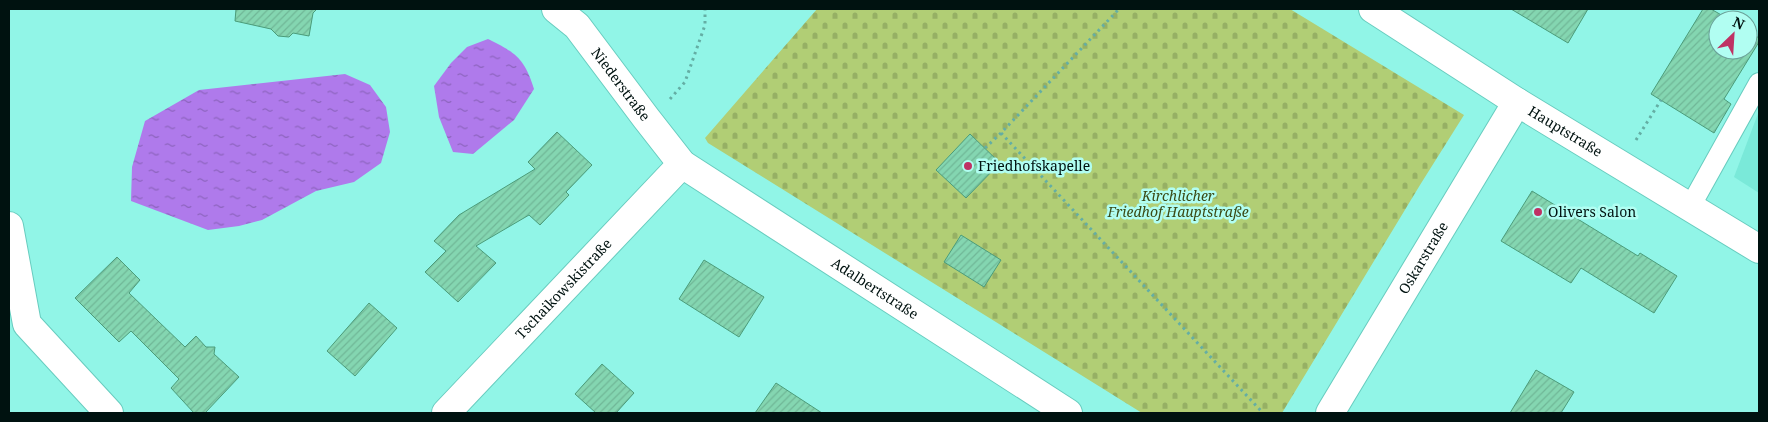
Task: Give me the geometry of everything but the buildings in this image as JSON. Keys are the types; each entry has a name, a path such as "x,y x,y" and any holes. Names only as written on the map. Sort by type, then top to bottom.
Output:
{"street":[{"name":"Niederstraße","path":"556,9 577,26 682,164"},
{"name":"Hauptstraße","path":"1373,9 1517,102 1759,248"},
{"name":"Oskarstraße","path":"1330,413 1517,102"},
{"name":"Tschaikowskistraße","path":"446,413 682,164"},
{"name":"Adalbertstraße","path":"682,164 1068,413"},
{"path":"9,226 27,324 109,413"}],"lane":[{"path":"1690,207 1759,83"}],"path":[{"path":"646,118 675,95 685,82 705,25 705,9"},
{"path":"985,148 1001,134 1119,9"},
{"path":"1653,112 1661,100"},
{"path":"1001,134 1263,413"}],"shaded area":[{"path":"1759,111 1759,193 1734,177"}],"green space":[{"name":"Kirchlicher Friedhof Hauptstraße","path":"817,9 1290,9 1464,115 1282,413 1142,413 708,143 705,138"}],"water":[{"path":"488,39 506,48 518,58 527,70 534,89 514,120 473,154 453,152 439,117 434,86 451,63 467,47"},
{"path":"345,74 370,85 386,107 390,132 381,163 354,182 316,191 262,220 239,226 208,230 131,201 132,167 145,121 199,90"}],"place":[{"name":"Friedhofskapelle","path":"968,166"},
{"name":"Olivers Salon","path":"1538,212"}]}
